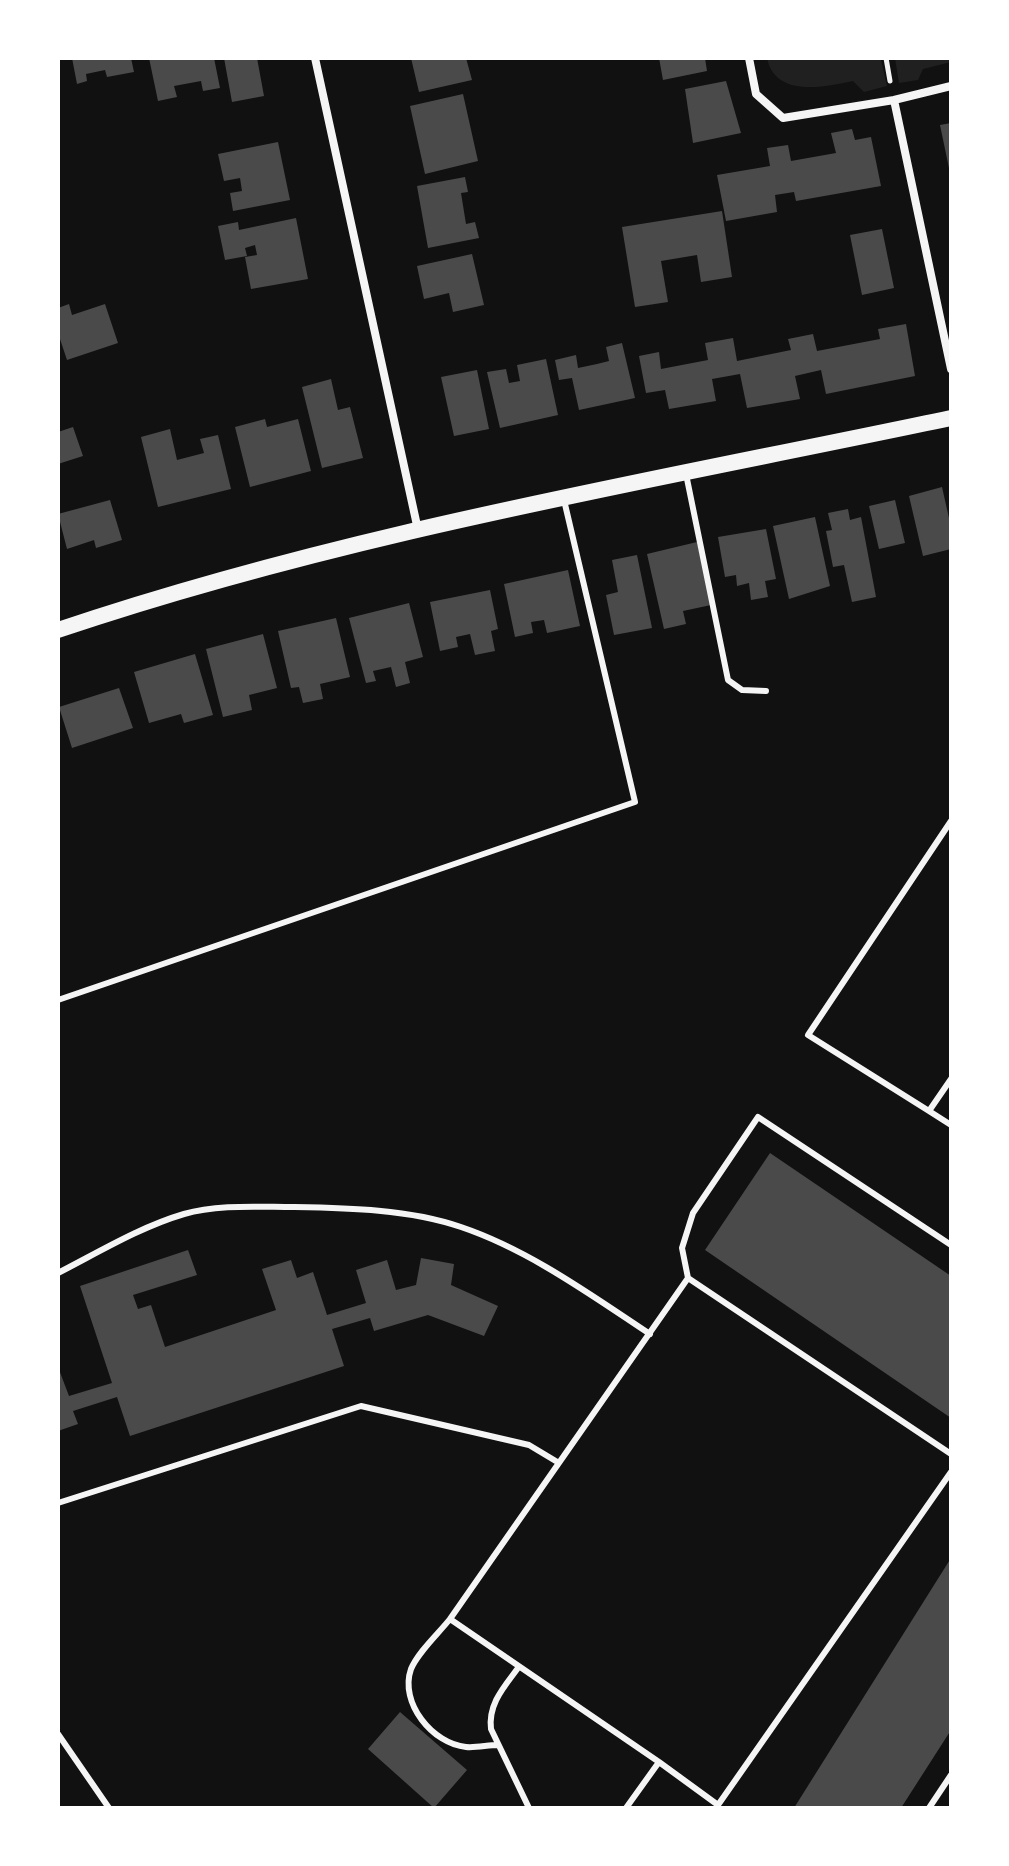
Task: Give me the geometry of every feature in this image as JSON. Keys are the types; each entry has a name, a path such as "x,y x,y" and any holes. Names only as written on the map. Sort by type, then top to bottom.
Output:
{"main road":[{"path":"58,630 229,576 418,530 951,418"}],"street":[{"path":"315,58 418,530"},
{"path":"749,58 756,94 783,118 894,100 951,86"},
{"path":"894,100 951,369"}],"lane":[{"path":"686,474 728,680 742,690 766,691"},
{"path":"58,1000 635,802 564,500"},
{"path":"951,821 808,1035 951,1125"},
{"path":"929,1111 951,1079"},
{"path":"951,1245 758,1117 693,1213 682,1248 688,1278 951,1454"},
{"path":"58,1273 187,1212 258,1206 332,1208 434,1219 461,1226 492,1239 581,1289 650,1334"},
{"path":"498,1745 465,1747 441,1737 418,1718 411,1694 411,1670 450,1619 688,1278"},
{"path":"58,1503 361,1406 529,1445 559,1463"},
{"path":"450,1619 659,1762 717,1806 951,1472"},
{"path":"518,1668 495,1699 489,1718 498,1745 529,1808"},
{"path":"58,1734 109,1808"},
{"path":"626,1808 659,1762"},
{"path":"929,1808 951,1775"}],"shaded area":[{"path":"767,58 876,58 881,60 887,86 864,92 853,81 802,87 780,79 772,71"},
{"path":"895,58 951,58 951,62 923,69 918,80 899,83"}],"building":[{"path":"72,58 131,58 134,72 107,77 105,70 86,74 87,81 77,84"},
{"path":"149,58 214,58 220,88 203,91 201,81 174,86 177,97 158,101"},
{"path":"224,58 257,58 264,96 232,102"},
{"path":"411,58 466,58 472,80 419,92"},
{"path":"659,58 705,58 707,71 663,80"},
{"path":"726,81 741,133 693,143 685,89"},
{"path":"463,94 478,161 425,174 410,106"},
{"path":"951,123 951,173 950,173 940,125"},
{"path":"852,129 855,140 871,137 881,186 796,201 794,192 775,195 777,212 726,221 717,175 770,166 767,148 788,145 791,161 836,153 831,133"},
{"path":"278,142 290,200 233,211 230,193 242,191 240,178 224,181 218,154"},
{"path":"465,177 468,192 461,193 466,224 475,222 479,238 428,248 417,186"},
{"path":"722,211 732,277 701,282 697,255 661,261 668,302 635,307 622,227"},
{"path":"296,218 308,279 251,289 245,257 257,255 255,245 245,248 247,256 225,260 218,226 238,222 239,230"},
{"path":"882,229 894,288 862,295 850,235"},
{"path":"472,254 484,305 453,312 449,293 424,299 417,266"},
{"path":"69,304 72,315 105,304 118,343 67,360 58,333 58,308"},
{"path":"906,324 915,376 826,394 821,370 795,376 800,399 747,408 740,374 712,379 716,401 669,409 665,390 646,393 639,356 659,352 661,369 708,360 705,343 733,338 737,361 791,350 788,339 813,334 817,351 880,339 878,329"},
{"path":"622,343 635,398 579,410 572,378 559,380 555,360 576,355 578,368 609,361 606,347"},
{"path":"546,359 558,415 500,428 487,372 506,369 509,383 520,381 517,365"},
{"path":"477,370 489,429 454,436 441,377"},
{"path":"331,379 338,410 350,407 363,458 322,468 302,387"},
{"path":"265,419 267,427 298,419 311,471 250,487 235,427"},
{"path":"73,427 83,456 58,464 58,432"},
{"path":"170,429 177,460 204,453 200,439 218,435 231,489 158,507 141,437"},
{"path":"942,487 951,527 951,549 923,556 909,496"},
{"path":"110,500 122,540 96,548 94,540 67,549 58,514"},
{"path":"895,500 905,543 879,549 869,506"},
{"path":"848,509 850,520 861,517 876,597 852,602 844,565 833,567 826,531 832,530 828,513"},
{"path":"815,517 830,586 789,599 773,526"},
{"path":"766,529 776,579 765,581 768,597 751,600 749,583 737,586 736,575 725,577 718,537"},
{"path":"697,542 711,605 683,611 686,624 664,629 647,554"},
{"path":"637,555 652,628 614,635 606,595 618,592 612,560"},
{"path":"568,570 580,626 547,633 544,620 531,622 533,633 515,637 504,584"},
{"path":"490,590 498,629 491,631 495,651 475,655 470,634 456,637 458,647 440,651 430,602"},
{"path":"409,603 423,657 405,662 410,683 396,687 391,667 373,671 376,681 366,683 349,618"},
{"path":"336,618 350,677 320,684 323,699 303,703 299,687 291,688 278,631"},
{"path":"263,634 277,688 249,695 252,710 223,717 206,649"},
{"path":"195,654 213,715 184,723 181,714 149,723 134,672"},
{"path":"119,688 133,728 72,748 59,707"},
{"path":"770,1153 951,1276 951,1418 705,1250"},
{"path":"188,1250 197,1275 133,1295 138,1309 151,1305 165,1347 276,1310 262,1269 291,1260 297,1278 313,1272 327,1315 366,1303 356,1270 387,1260 396,1290 416,1285 421,1258 454,1264 451,1285 498,1306 484,1336 428,1315 374,1331 370,1318 332,1329 344,1366 130,1436 117,1397 73,1411 78,1424 58,1431 58,1367 69,1396 112,1383 80,1286"},
{"path":"951,1558 951,1730 901,1808 794,1808"},
{"path":"400,1712 467,1770 434,1808 368,1749"}]}
